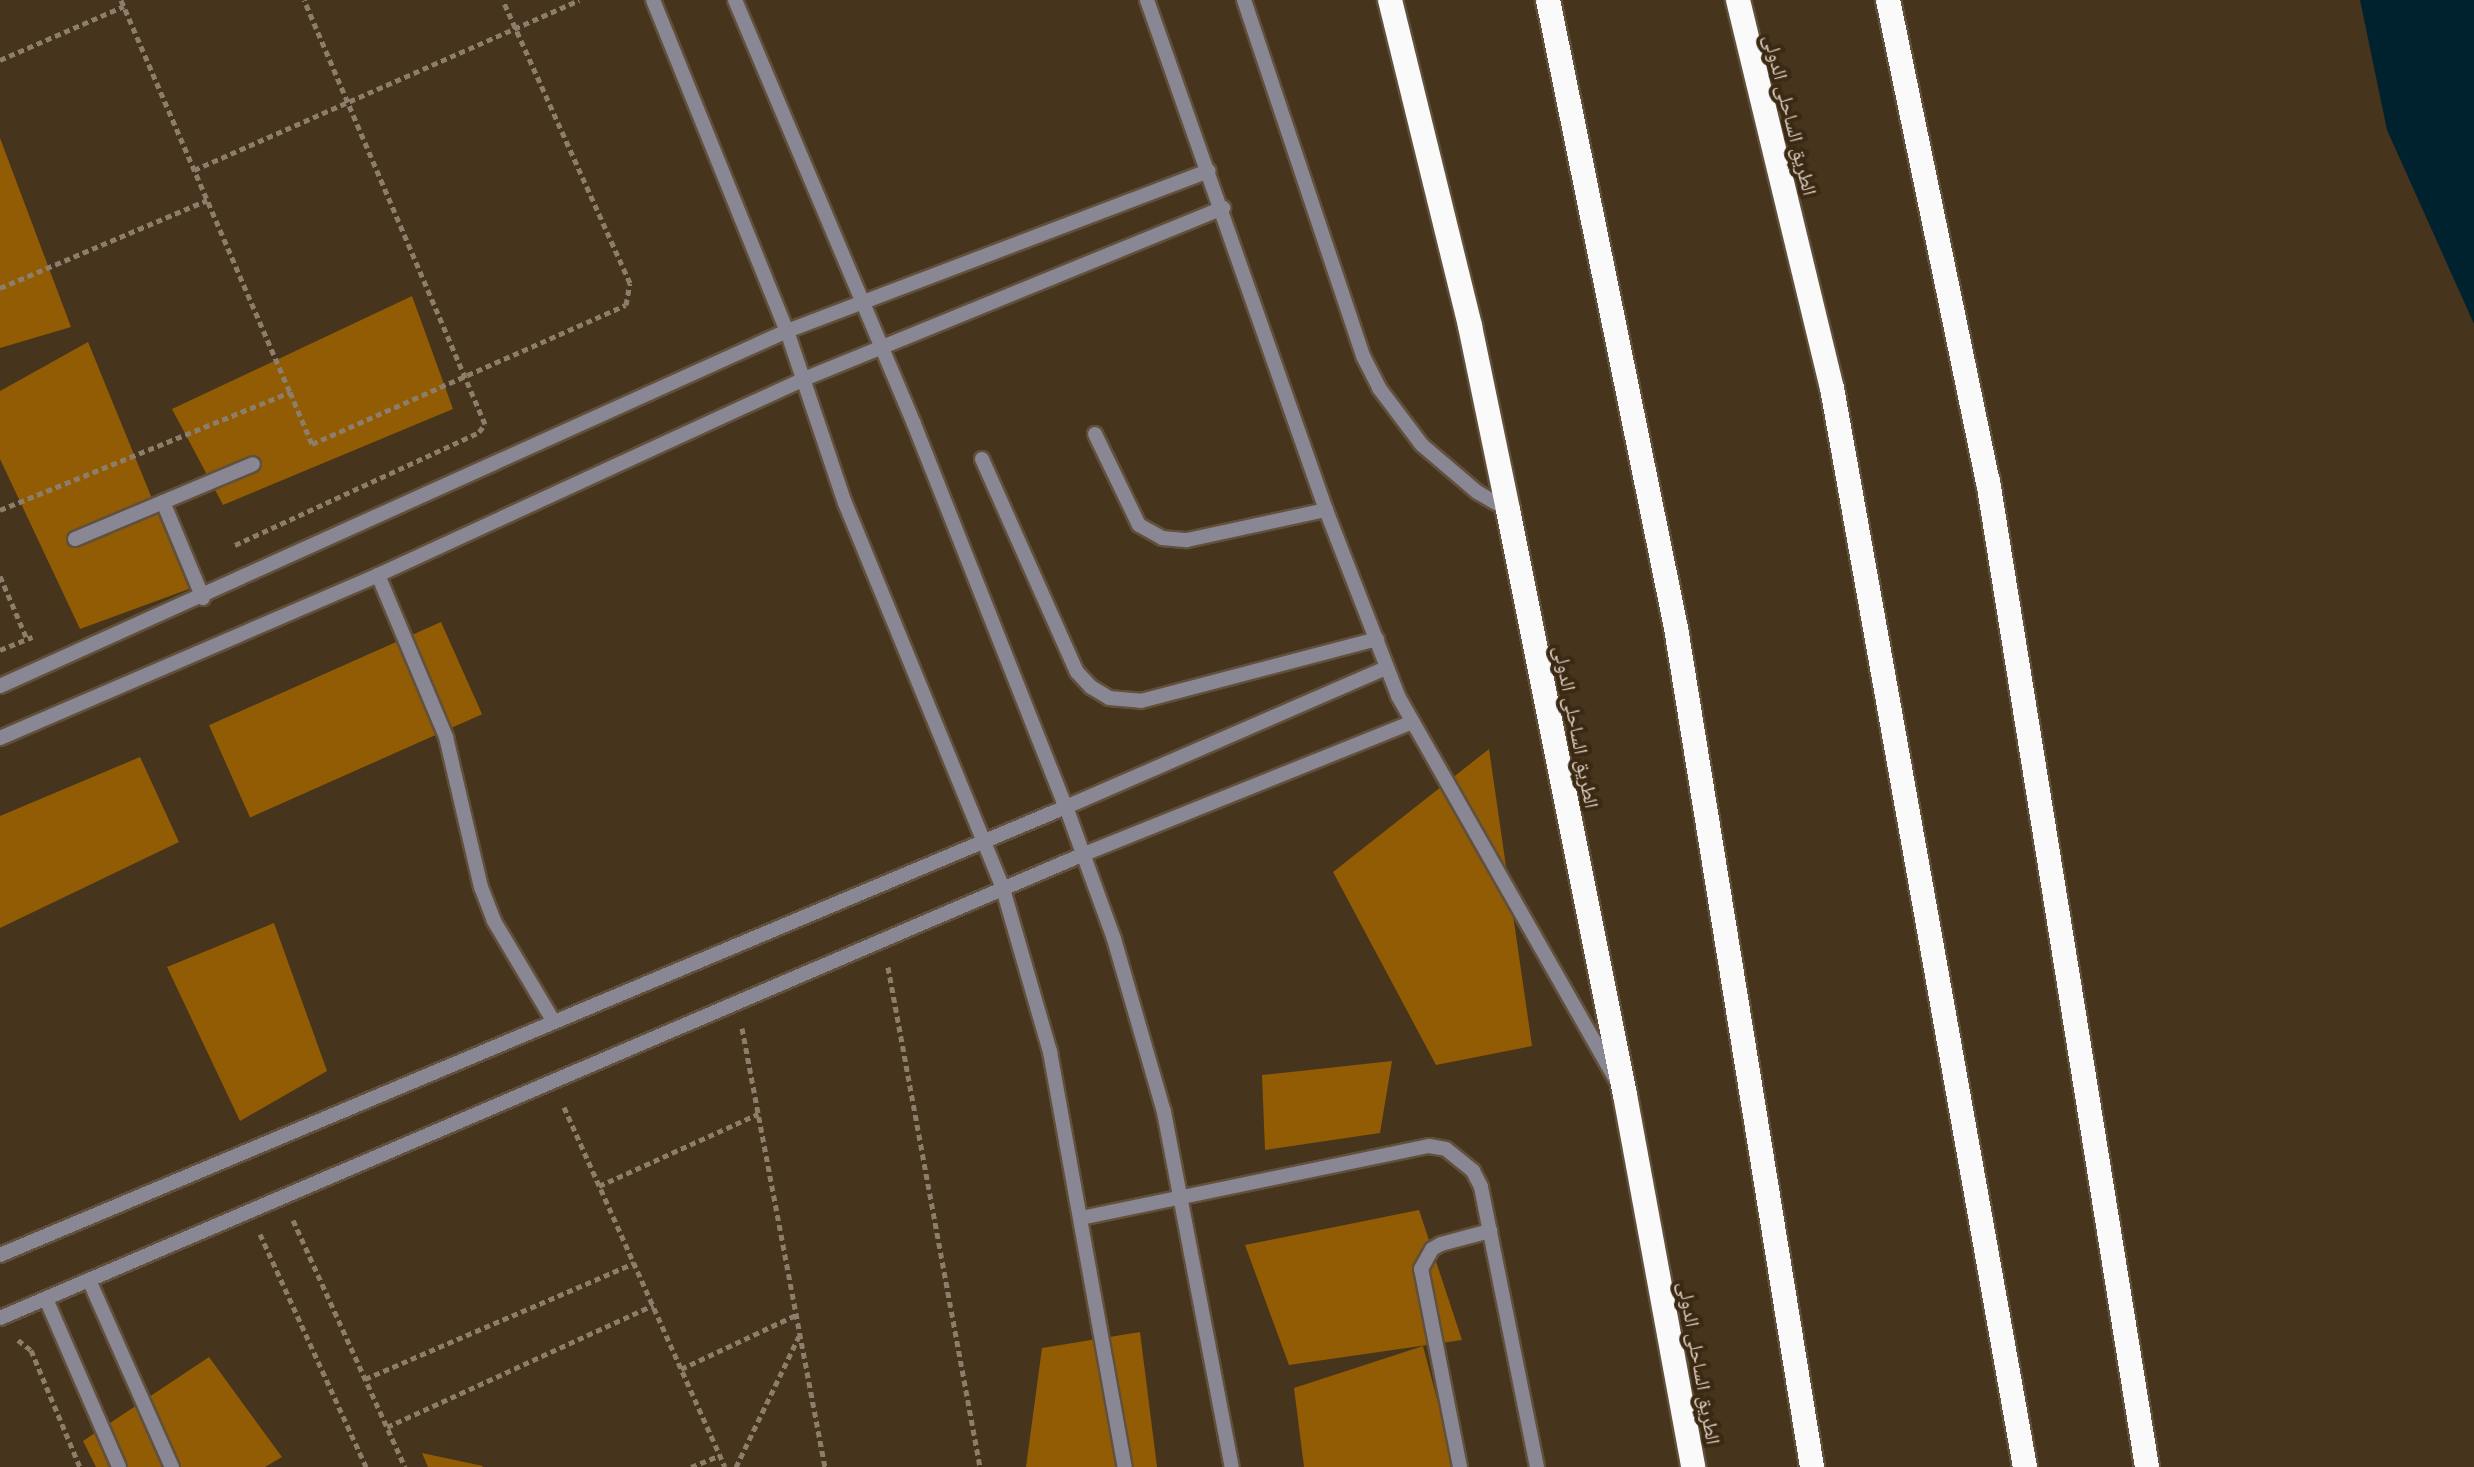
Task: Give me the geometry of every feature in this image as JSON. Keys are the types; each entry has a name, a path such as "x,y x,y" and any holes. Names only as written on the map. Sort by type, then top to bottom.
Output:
{"highway":[{"name":"الطريق الساحلى الدولى","path":"1390,0 1470,326 1625,1095 1693,1467"},
{"path":"1548,0 1676,628 1812,1467"},
{"name":"الطريق الساحلى الدولى","path":"1738,0 1832,388 2025,1467"},
{"path":"1888,0 1988,481 2147,1467"}],"street":[{"path":"653,0 787,331 845,503 986,841 1003,889 1050,1052 1125,1467"},
{"path":"735,0 881,346 1066,807 1141,1024 1182,1199 1232,1467"},
{"path":"1147,0 1223,208 1326,510 1386,668 1411,723 1625,1095"},
{"path":"1244,0 1350,323 1368,367 1393,408 1422,445 1477,492 1508,510"},
{"path":"0,686 203,598 787,331 1209,171"},
{"path":"0,738 378,575 804,379 1223,208"},
{"path":"1095,434 1139,525 1162,538 1187,540 1326,510"},
{"path":"982,459 1077,672 1091,687 1109,698 1141,701 1377,639"},
{"path":"75,539 253,464"},
{"path":"163,502 203,598"},
{"path":"378,575 446,737 481,887 494,921 554,1022"},
{"path":"0,1255 986,841 1386,668"},
{"path":"0,1318 1082,855 1411,723"},
{"path":"1081,1218 1429,1146 1446,1149 1473,1171 1481,1187 1537,1467"},
{"path":"1460,1467 1421,1269 1432,1249 1441,1244 1490,1231"},
{"path":"89,1280 172,1467"},
{"path":"46,1299 119,1467"}],"path":[{"path":"235,545 479,432 485,421 304,0"},
{"path":"0,60 122,3 312,444 621,310 630,299 630,283 503,0"},
{"path":"194,170 579,0"},
{"path":"0,288 207,200"},
{"path":"0,510 290,392"},
{"path":"0,576 27,639"},
{"path":"883,939 980,1467"},
{"path":"737,1001 825,1467"},
{"path":"552,1081 725,1467"},
{"path":"599,1186 758,1114"},
{"path":"282,1197 405,1467"},
{"path":"249,1211 366,1467"},
{"path":"365,1379 634,1263"},
{"path":"387,1427 653,1305"},
{"path":"681,1369 796,1315"},
{"path":"736,1467 800,1335"},
{"path":"17,1339 31,1350 80,1467"},
{"path":"691,1467 720,1455"}],"water":[{"path":"2360,0 2474,0 2474,324 2387,130"}],"building":[{"path":"0,138 71,327 0,348"},
{"path":"412,296 453,409 223,505 172,409"},
{"path":"88,342 189,589 80,629 0,459 0,391"},
{"path":"441,622 482,714 250,818 209,725"},
{"path":"1489,749 1532,1046 1436,1065 1333,872"},
{"path":"140,757 179,842 0,928 0,816"},
{"path":"274,923 327,1071 240,1121 167,967"},
{"path":"1392,1061 1380,1133 1265,1150 1262,1075"},
{"path":"1419,1210 1462,1340 1289,1365 1245,1245"},
{"path":"1140,1332 1157,1467 1026,1467 1042,1348"},
{"path":"1423,1346 1455,1467 1304,1467 1294,1388"},
{"path":"209,1357 282,1457 265,1467 96,1467 83,1441"},
{"path":"422,1453 483,1466 428,1467"}]}
